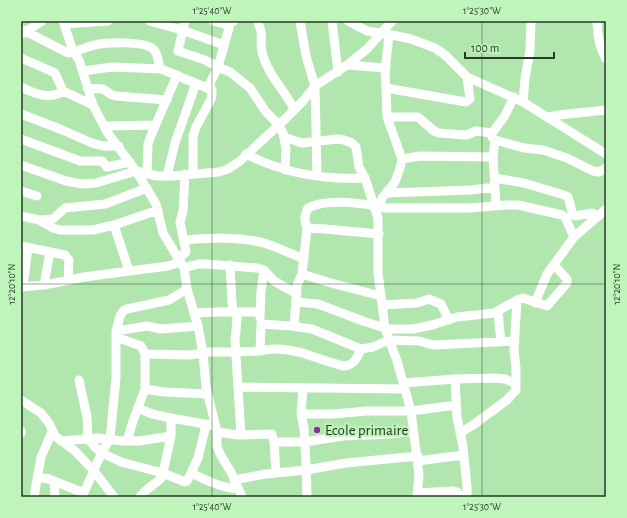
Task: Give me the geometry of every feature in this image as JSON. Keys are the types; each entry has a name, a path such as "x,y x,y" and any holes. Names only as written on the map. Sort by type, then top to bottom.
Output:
{"street":[{"path":"23,32 42,21"},
{"path":"108,21 63,22 74,53 79,60 83,71 93,105 104,126 147,188 158,210 163,233 181,262 198,326 203,353 207,394 216,429 218,449 235,490"},
{"path":"149,21 182,30 224,45"},
{"path":"185,21 178,51 205,60 218,68 230,72 250,88 266,112 278,124 284,138 286,149 285,170"},
{"path":"213,21 224,24 232,21"},
{"path":"181,262 186,254 180,222 189,174 193,136 196,127 211,99 212,90 210,83 218,68 232,21"},
{"path":"258,21 261,31 261,51 267,68 289,98 294,110"},
{"path":"300,21 305,50 315,86 317,176"},
{"path":"332,21 338,72"},
{"path":"348,21 368,31 411,39 435,48 445,55 467,77 514,97 606,154"},
{"path":"21,165 66,181 82,184 96,183 136,171 147,174 167,176 219,172 228,169 240,161 294,110 315,86 338,72 385,34 392,21"},
{"path":"523,102 530,50 531,21"},
{"path":"598,21 597,32 600,47 606,59"},
{"path":"23,32 64,52 74,53 84,48 105,43 130,43 150,46 154,50 161,69"},
{"path":"376,206 395,182 402,159 387,117 385,34"},
{"path":"21,58 49,69 55,73 63,90 93,105"},
{"path":"347,65 386,68"},
{"path":"83,71 112,67 161,69 212,90"},
{"path":"147,174 148,144 177,75"},
{"path":"386,88 466,102 470,99 467,77"},
{"path":"167,176 175,143 196,83"},
{"path":"21,87 33,93 45,96 57,95 63,90"},
{"path":"87,88 103,89 116,96 167,100"},
{"path":"496,205 493,137 514,97"},
{"path":"548,117 559,114 606,110"},
{"path":"21,114 92,143 103,146 118,146"},
{"path":"387,117 418,117 434,131 439,133 466,135 476,131 524,148 543,150 567,158 593,171 599,172 606,168"},
{"path":"104,126 155,125"},
{"path":"284,138 302,143 344,140 352,143 356,147 359,167 376,206 379,234 378,273 385,328 397,360 411,411 418,458 419,474 417,495 455,495"},
{"path":"21,139 80,161 102,161 107,167 130,162"},
{"path":"246,154 285,170 317,176 353,179 365,178"},
{"path":"402,159 420,156 493,157"},
{"path":"387,193 471,190 495,182 524,183 568,197 575,216 603,212"},
{"path":"21,216 39,220 53,219 65,208 105,204 147,188"},
{"path":"21,191 37,196"},
{"path":"294,326 297,285 302,274 307,228 304,215 308,208 314,204 329,203 385,208 454,208 518,205 562,215 565,217 574,237"},
{"path":"39,220 53,228 65,231 100,229 158,210"},
{"path":"535,303 547,274 574,237 603,212"},
{"path":"114,225 129,271"},
{"path":"307,228 379,234"},
{"path":"184,240 219,238 247,240 264,244 304,259"},
{"path":"68,280 68,258 65,255 24,247 22,287 168,266 181,262 249,267 264,270 272,279 297,298 385,328 413,329 464,315 498,312 523,298 547,306 567,283 567,279 554,265"},
{"path":"44,285 50,252"},
{"path":"230,265 232,303 233,309 236,312 237,324 235,341 241,435"},
{"path":"260,351 261,291 264,270"},
{"path":"302,274 381,296"},
{"path":"37,476 54,481 83,495 110,439 116,378 116,334 120,316 124,310 169,300 187,289"},
{"path":"382,305 417,303 429,299 434,300 441,304 448,320"},
{"path":"460,433 507,400 516,390 514,350 517,300"},
{"path":"194,313 260,312"},
{"path":"498,312 501,342"},
{"path":"261,324 294,326 312,329 361,350 373,347 389,340 419,341 433,345 515,341"},
{"path":"116,334 147,326 161,329 198,326"},
{"path":"116,334 140,346 145,354 146,389 127,441"},
{"path":"145,354 188,355 275,349 307,354 344,366 349,366 357,360 361,350"},
{"path":"238,387 337,389 404,386 455,379 495,378 505,379 516,384"},
{"path":"455,379 457,417 467,486 467,497"},
{"path":"79,380 87,417 88,438 102,453 121,462 163,473 186,482 198,458 206,424"},
{"path":"303,388 301,414 305,442 307,497"},
{"path":"146,389 164,392 207,394"},
{"path":"21,400 40,413 49,423 52,432 94,471 114,497"},
{"path":"301,414 411,411 456,405"},
{"path":"138,408 152,414 206,424 216,429 241,435 270,433 273,435 276,473"},
{"path":"140,497 144,490 160,480 163,473 171,436 171,418"},
{"path":"274,442 305,442 343,436 390,434 413,431"},
{"path":"34,497 41,457 52,432"},
{"path":"61,441 88,438 140,441 171,436"},
{"path":"191,473 208,481 235,490 276,473 306,470 346,463 463,455"},
{"path":"54,481 55,497"}],"place":[{"name":"Ecole primaire","path":"317,430"}]}
